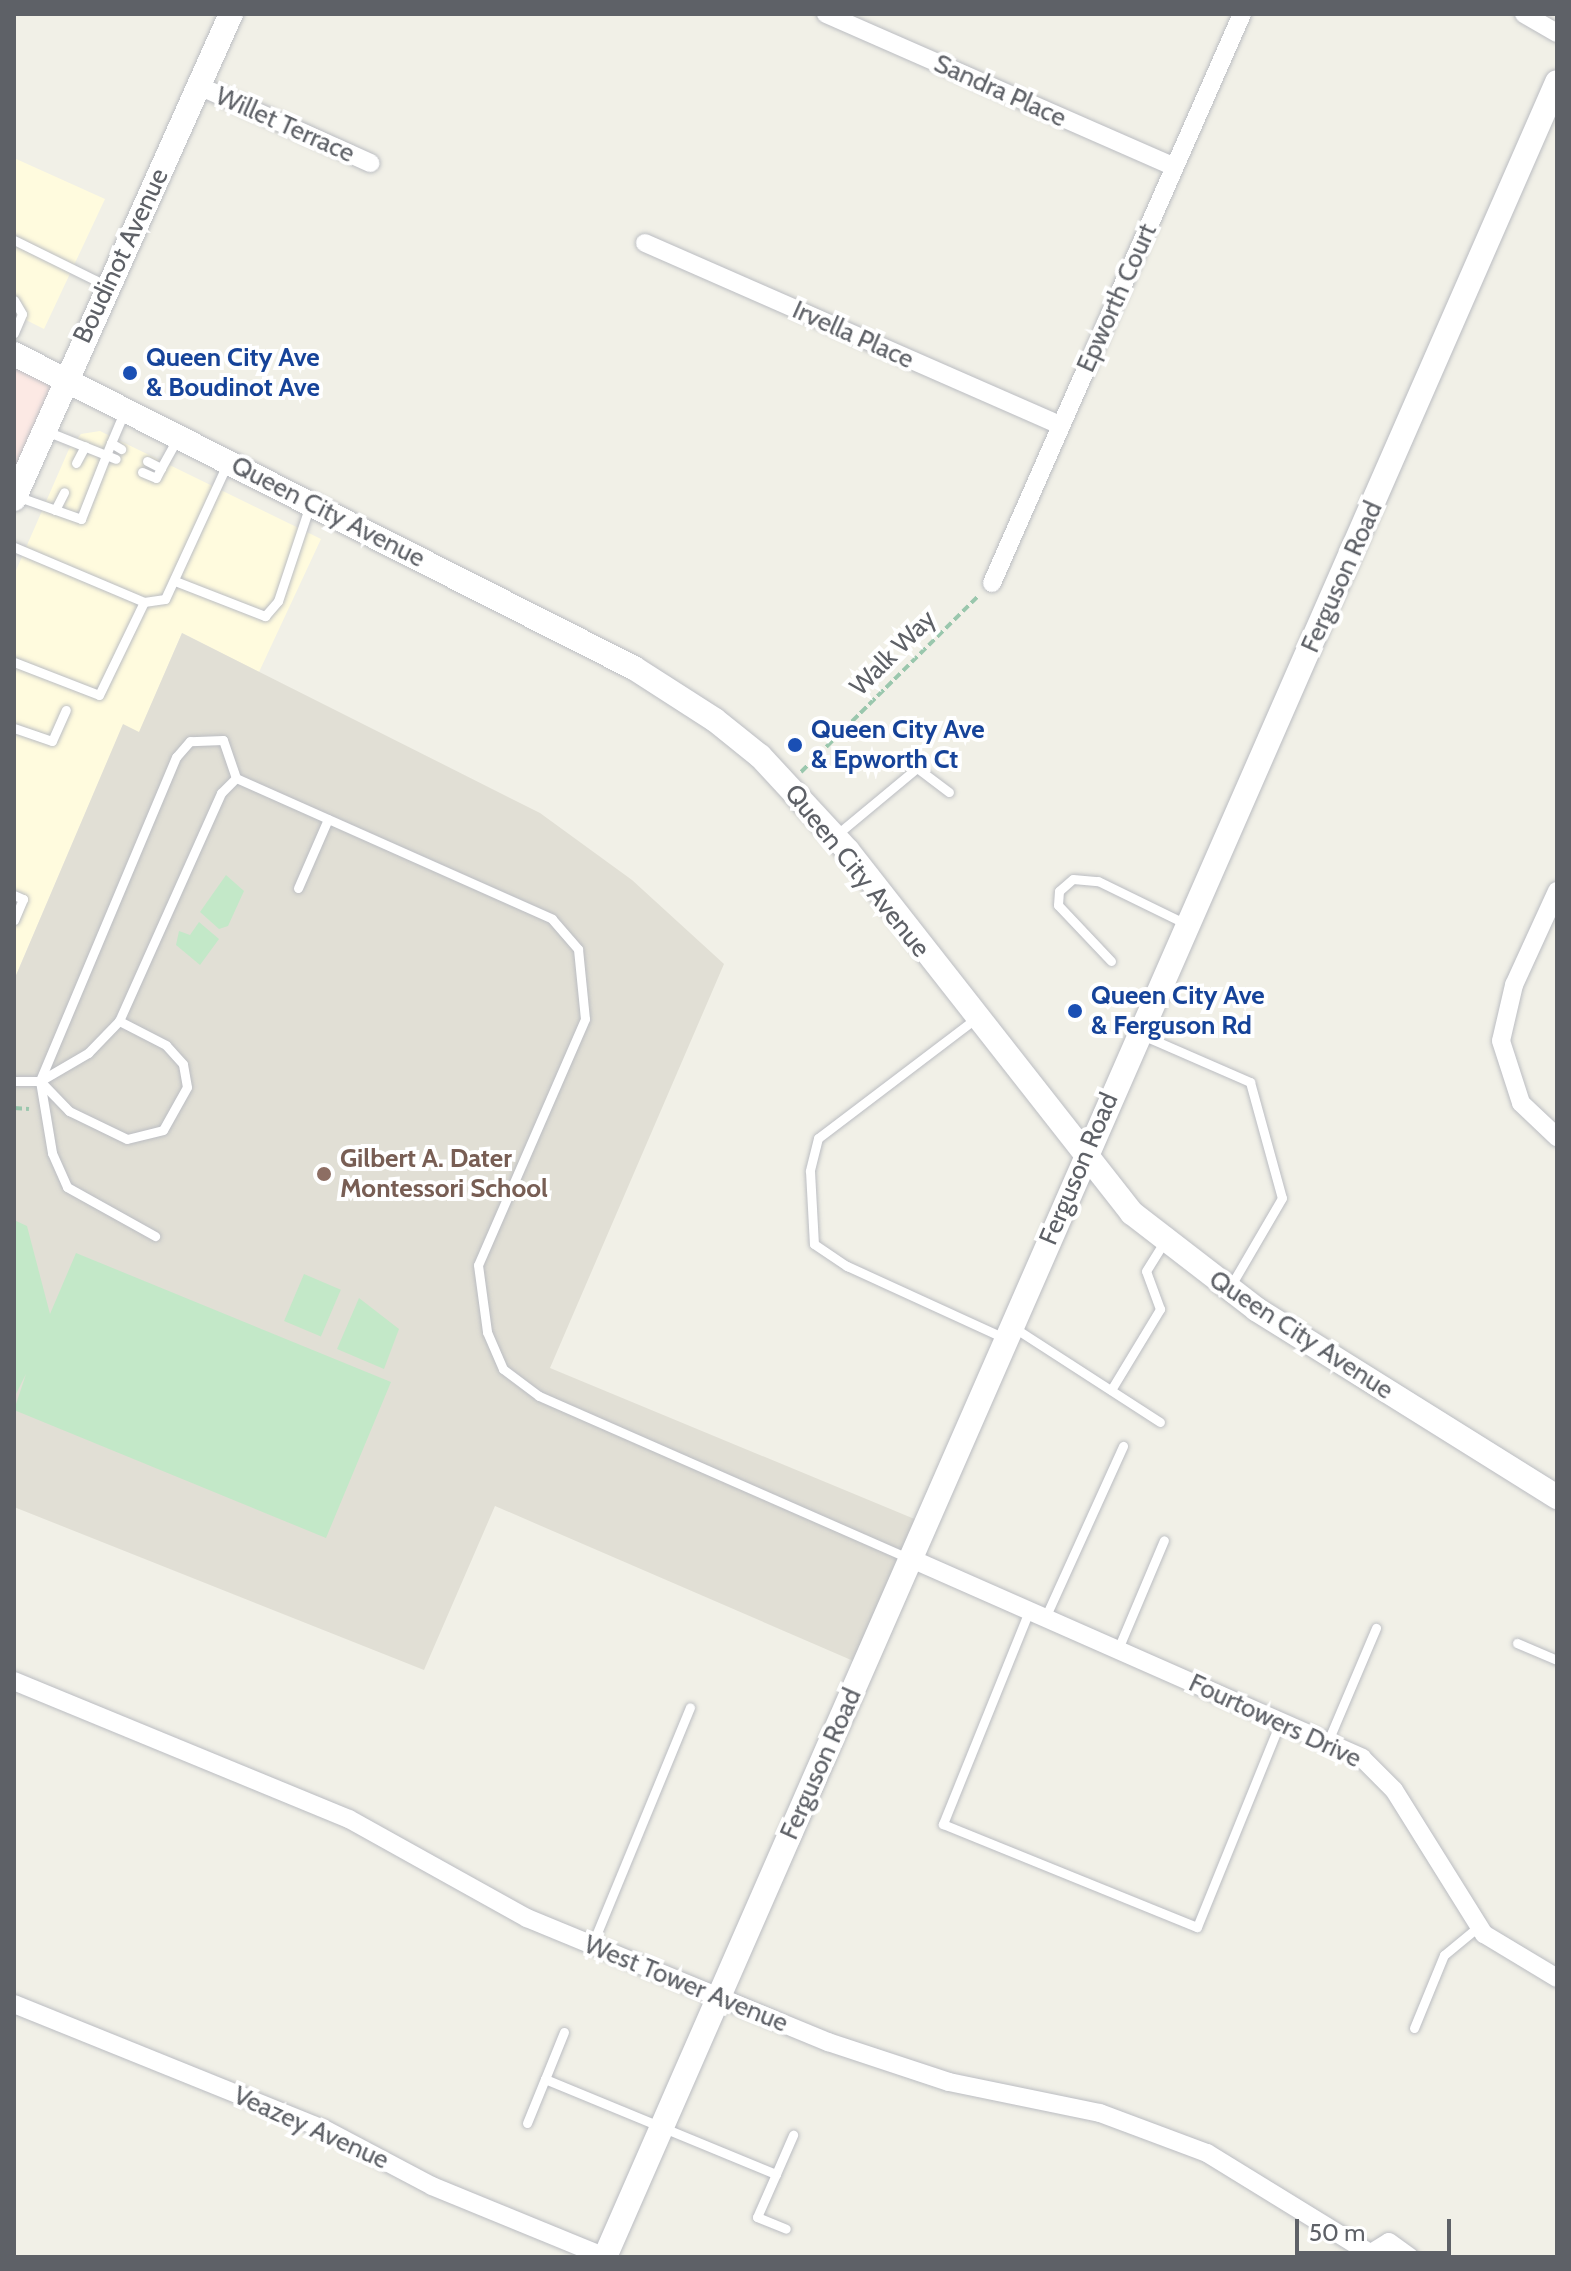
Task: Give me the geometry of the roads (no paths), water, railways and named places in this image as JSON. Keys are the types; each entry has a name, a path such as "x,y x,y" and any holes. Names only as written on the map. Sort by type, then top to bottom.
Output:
{"street":[{"name":"Boudinot Avenue","path":"15,497 64,378 231,14"},
{"name":"Sandra Place","path":"826,14 1174,167"},
{"name":"Epworth Court","path":"992,583 1242,14"},
{"path":"1524,14 1557,33"},
{"name":"Ferguson Road","path":"605,2257 914,1560 1082,1159 1189,926 1557,82"},
{"name":"Willet Terrace","path":"199,86 370,163"},
{"name":"Irvella Place","path":"645,243 1061,426"},
{"name":"Queen City Avenue","path":"14,354 659,683 789,785 835,836 1082,1159 1165,1241 1228,1289 1557,1497"},
{"path":"1557,891 1514,985 1501,1041 1521,1103 1557,1137"},
{"name":"Fourtowers Drive","path":"914,1560 1362,1758 1394,1790 1478,1927 1513,1957 1557,1978"},
{"name":"West Tower Avenue","path":"14,1681 349,1819 527,1918 720,1998 899,2068 1154,2131 1258,2178 1366,2254 1389,2242 1410,2257"},
{"name":"Veazey Avenue","path":"14,2004 324,2129 432,2186 605,2257"}],"lane":[{"path":"14,240 107,286"},
{"path":"14,300 22,314 14,333"},
{"path":"15,497 81,519 111,457 111,443 126,410"},
{"path":"43,430 111,457"},
{"path":"142,472 156,478 179,436"},
{"path":"111,443 121,449"},
{"path":"76,463 85,446"},
{"path":"147,461 161,468"},
{"path":"14,547 144,602 165,599 228,461"},
{"path":"55,510 64,492"},
{"path":"175,581 265,616 278,601 288,556 311,503"},
{"path":"18,664 99,695 144,602"},
{"path":"14,728 52,741 66,710"},
{"path":"155,1236 67,1187 52,1153 40,1081 176,757 190,741 210,735 229,749 236,778"},
{"path":"835,836 917,768 949,792"},
{"path":"236,778 552,919 578,949 585,1019 478,1265 487,1332 503,1369 539,1396 914,1560"},
{"path":"14,1081 40,1081 88,1053 119,1021 221,793 236,778"},
{"path":"298,888 328,819"},
{"path":"1111,961 1058,905 1066,882 1098,881 1189,926"},
{"path":"14,895 23,899 14,920"},
{"path":"975,1019 818,1138 810,1171 814,1244 847,1266 1010,1333 1111,1390 1160,1422"},
{"path":"40,1081 69,1111 127,1139 163,1130 187,1087 183,1064 166,1045 119,1021"},
{"path":"1139,1033 1250,1082 1282,1198 1228,1289"},
{"path":"1111,1390 1160,1309 1146,1271 1165,1241"},
{"path":"1123,1446 1037,1614 943,1824 1197,1927 1281,1720"},
{"path":"1118,1649 1164,1540"},
{"path":"1328,1741 1376,1628"},
{"path":"1517,1643 1557,1660"},
{"path":"592,1945 690,1707"},
{"path":"1414,2028 1444,1955 1478,1927"},
{"path":"527,2123 564,2032"},
{"path":"545,2079 776,2174"},
{"path":"786,2229 757,2217 793,2135"}],"place":[{"name":"Queen City Ave & Boudinot Ave","path":"130,373"},
{"name":"Queen City Ave & Epworth Ct","path":"795,745"},
{"name":"Queen City Ave & Ferguson Rd","path":"1075,1011"},
{"name":"Gilbert A. Dater Montessori School","path":"324,1174"}]}
